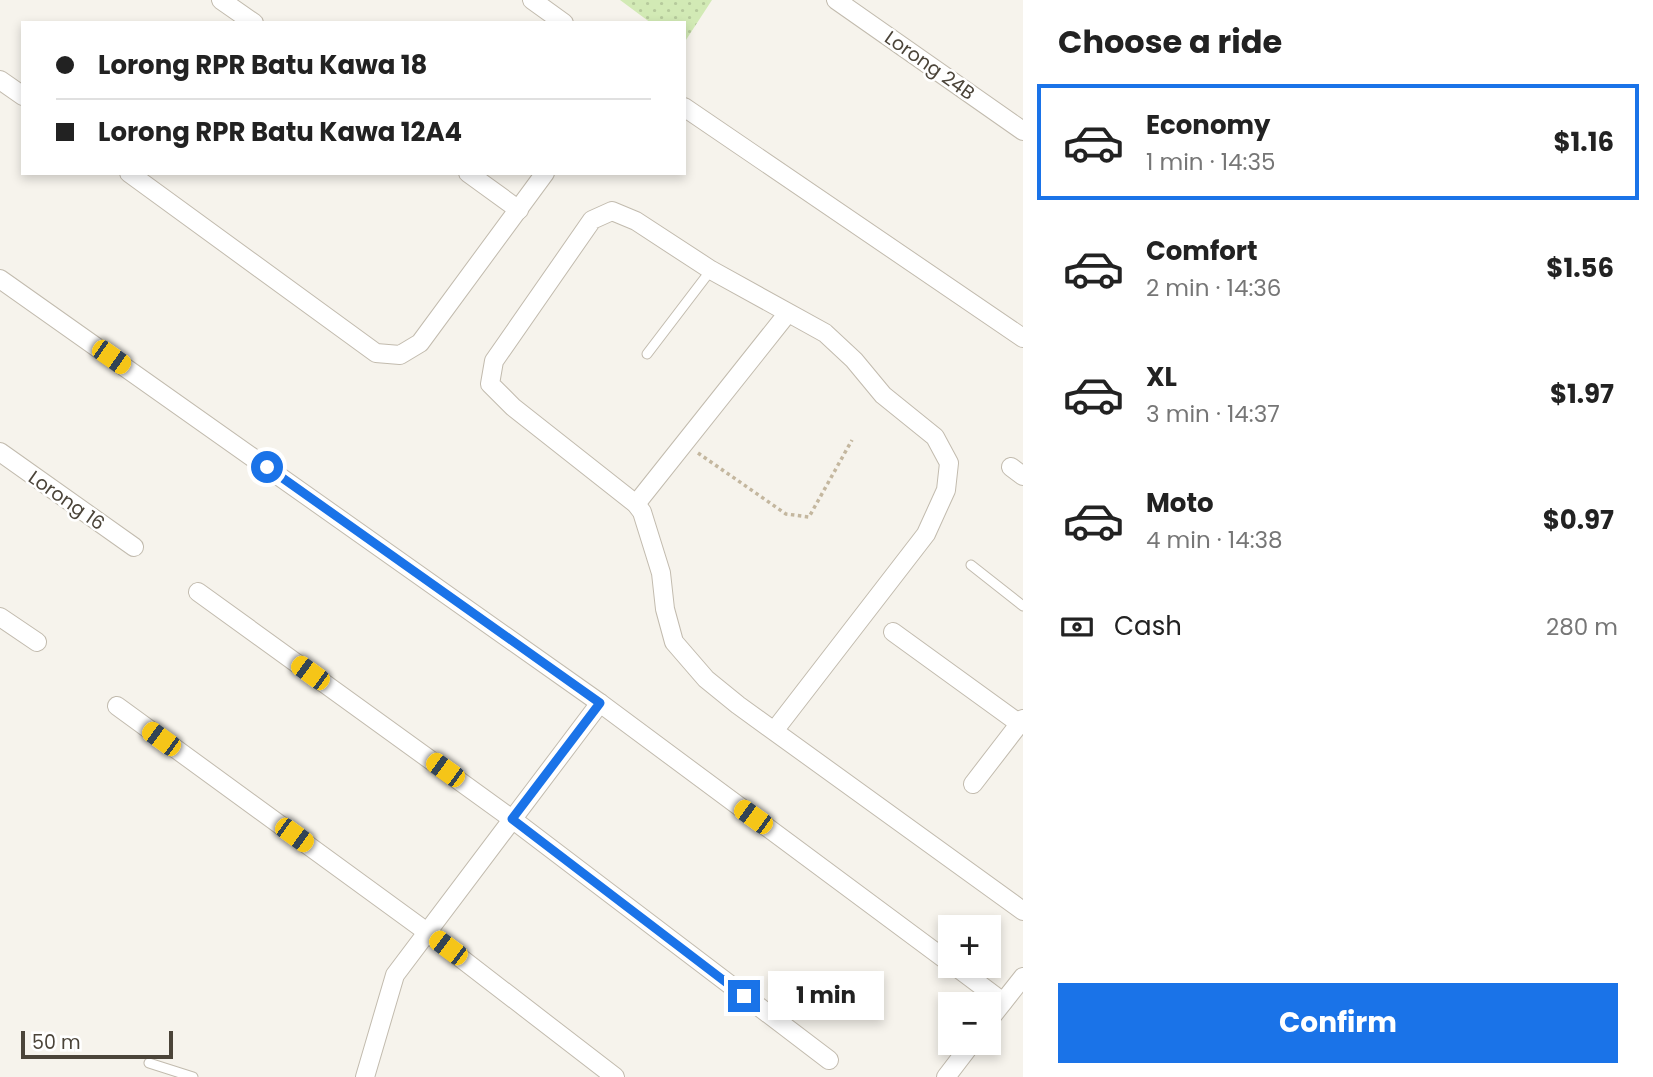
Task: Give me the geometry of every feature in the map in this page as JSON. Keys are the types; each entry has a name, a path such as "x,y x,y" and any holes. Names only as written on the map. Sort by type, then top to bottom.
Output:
{"street":[{"path":"221,0 251,21"},
{"path":"532,0 561,21"},
{"name":"Lorong 24B","path":"836,0 1023,131"},
{"path":"0,80 21,95"},
{"path":"686,108 1023,338"},
{"path":"132,175 376,353 400,355 420,343 544,175"},
{"path":"471,175 519,210"},
{"path":"774,731 926,534 946,490 949,463 935,437 883,395 854,360 825,333 711,270 636,220 612,211 593,220 494,360 490,384 513,407 636,504 642,512 661,573 665,609 674,642 706,679 774,731 1023,911"},
{"path":"0,279 600,703 938,954"},
{"path":"636,504 787,314"},
{"name":"Lorong 16","path":"0,452 134,547"},
{"path":"198,592 512,819 829,1060"},
{"path":"0,617 37,642"},
{"path":"893,632 1021,722 973,784"},
{"path":"365,1077 395,975 600,703"},
{"path":"117,706 427,932 615,1077"},
{"path":"971,978 1003,1002"},
{"path":"1001,1005 1023,978"},
{"path":"946,1077 963,1055"}],"lane":[{"path":"648,354 711,270"},
{"path":"971,565 1023,606"},
{"path":"149,1063 193,1077"}],"path":[{"path":"684,444 786,514 809,517 852,440"}],"green space":[{"path":"620,0 712,0 686,40 686,21 648,21"}],"route":[{"path":"267,467 600,703 512,819 744,996"}]}
